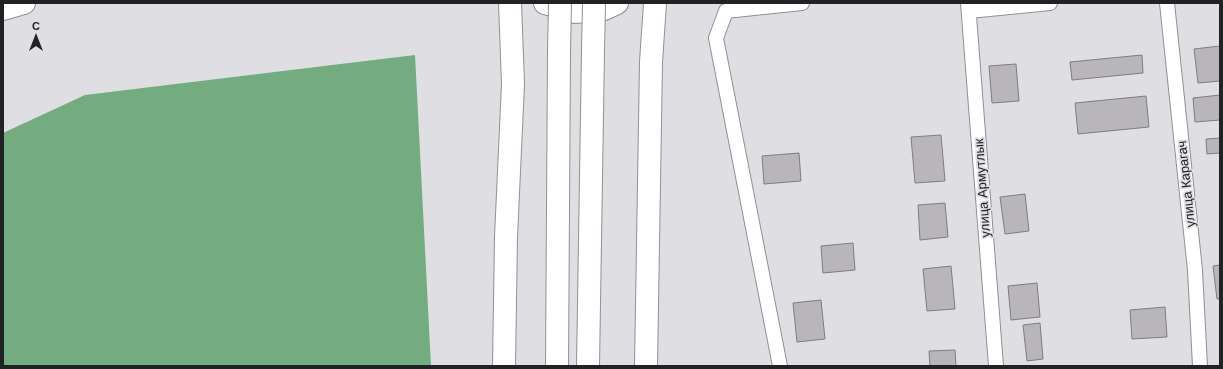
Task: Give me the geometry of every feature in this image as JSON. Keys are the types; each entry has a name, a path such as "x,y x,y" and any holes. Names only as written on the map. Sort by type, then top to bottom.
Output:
{"main road":[{"path":"3,9 24,3"},
{"path":"504,366 506,237 513,84 510,3"},
{"path":"545,3 575,12 604,9 617,3"},
{"path":"557,366 560,3"},
{"path":"588,366 594,3"},
{"path":"646,366 651,62 655,3"}],"street":[{"path":"780,366 716,38 726,11 802,3"},
{"path":"968,7 1050,3"},
{"name":"улица Карагач","path":"1167,3 1194,270 1200,366"},
{"name":"улица Армутлык","path":"968,7 996,366"}],"green space":[{"path":"415,55 431,366 3,366 3,133 85,95"}],"building":[{"path":"1220,46 1220,81 1198,83 1194,49"},
{"path":"1142,55 1143,73 1072,80 1070,62"},
{"path":"1016,64 1019,101 992,103 989,66"},
{"path":"1220,95 1220,120 1195,122 1193,98"},
{"path":"1146,96 1149,127 1078,134 1075,103"},
{"path":"941,135 945,181 915,183 911,137"},
{"path":"1220,138 1220,153 1207,154 1206,139"},
{"path":"799,153 801,181 764,184 762,156"},
{"path":"1025,194 1029,231 1005,234 1000,197"},
{"path":"945,203 948,237 920,240 918,205"},
{"path":"853,243 855,270 823,273 821,246"},
{"path":"1220,265 1220,299 1217,299 1213,266"},
{"path":"951,266 955,309 927,311 923,269"},
{"path":"1037,283 1040,317 1011,320 1008,286"},
{"path":"821,300 825,339 797,342 793,303"},
{"path":"1165,307 1167,337 1132,339 1130,310"},
{"path":"1040,323 1043,359 1027,361 1023,325"},
{"path":"955,350 956,366 930,366 929,351"}]}
